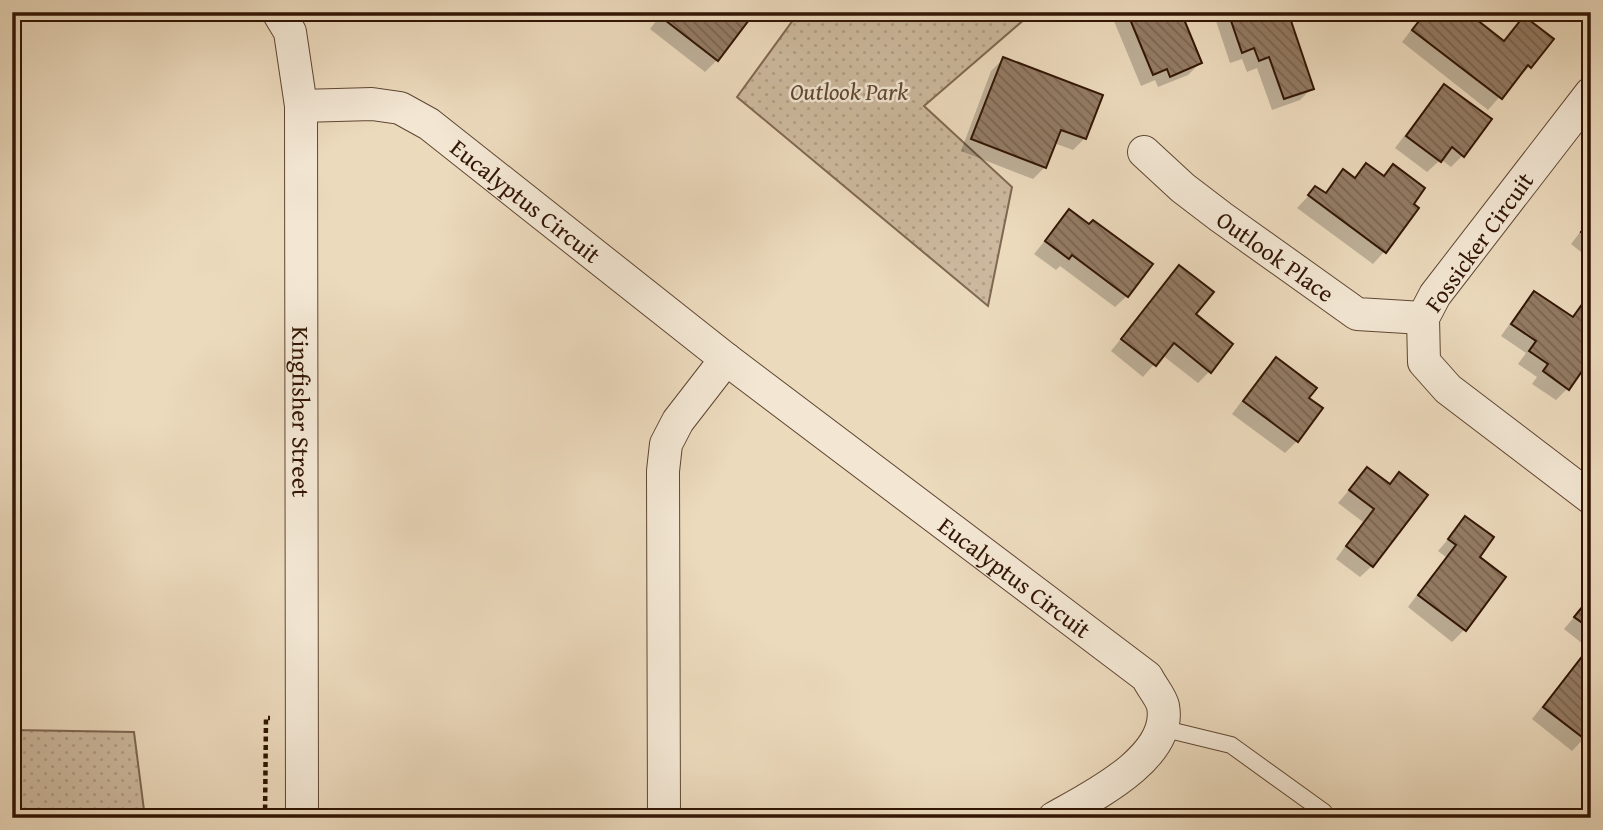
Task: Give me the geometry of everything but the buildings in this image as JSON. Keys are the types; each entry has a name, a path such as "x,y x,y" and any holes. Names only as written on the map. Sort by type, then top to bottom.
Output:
{"street":[{"name":"Kingfisher Street","path":"278,12 290,32 301,106 302,818"},
{"name":"Fossicker Circuit","path":"1591,93 1435,295 1423,318 1424,362 1448,389 1591,498"},
{"name":"Eucalyptus Circuit","path":"301,106 372,104 400,108 429,124 726,359 1147,677 1163,706 1161,728"},
{"name":"Outlook Place","path":"1144,152 1183,188 1221,217 1357,314 1423,318"},
{"path":"664,818 663,471 666,444 678,421 726,359"},
{"path":"1054,818 1113,784 1146,756 1161,728"}],"lane":[{"path":"1161,728 1231,745 1324,812"}],"green space":[{"name":"Outlook Park","path":"799,12 1033,12 924,106 1012,187 988,306 737,97"},
{"path":"12,730 134,732 145,818 12,818"}]}
